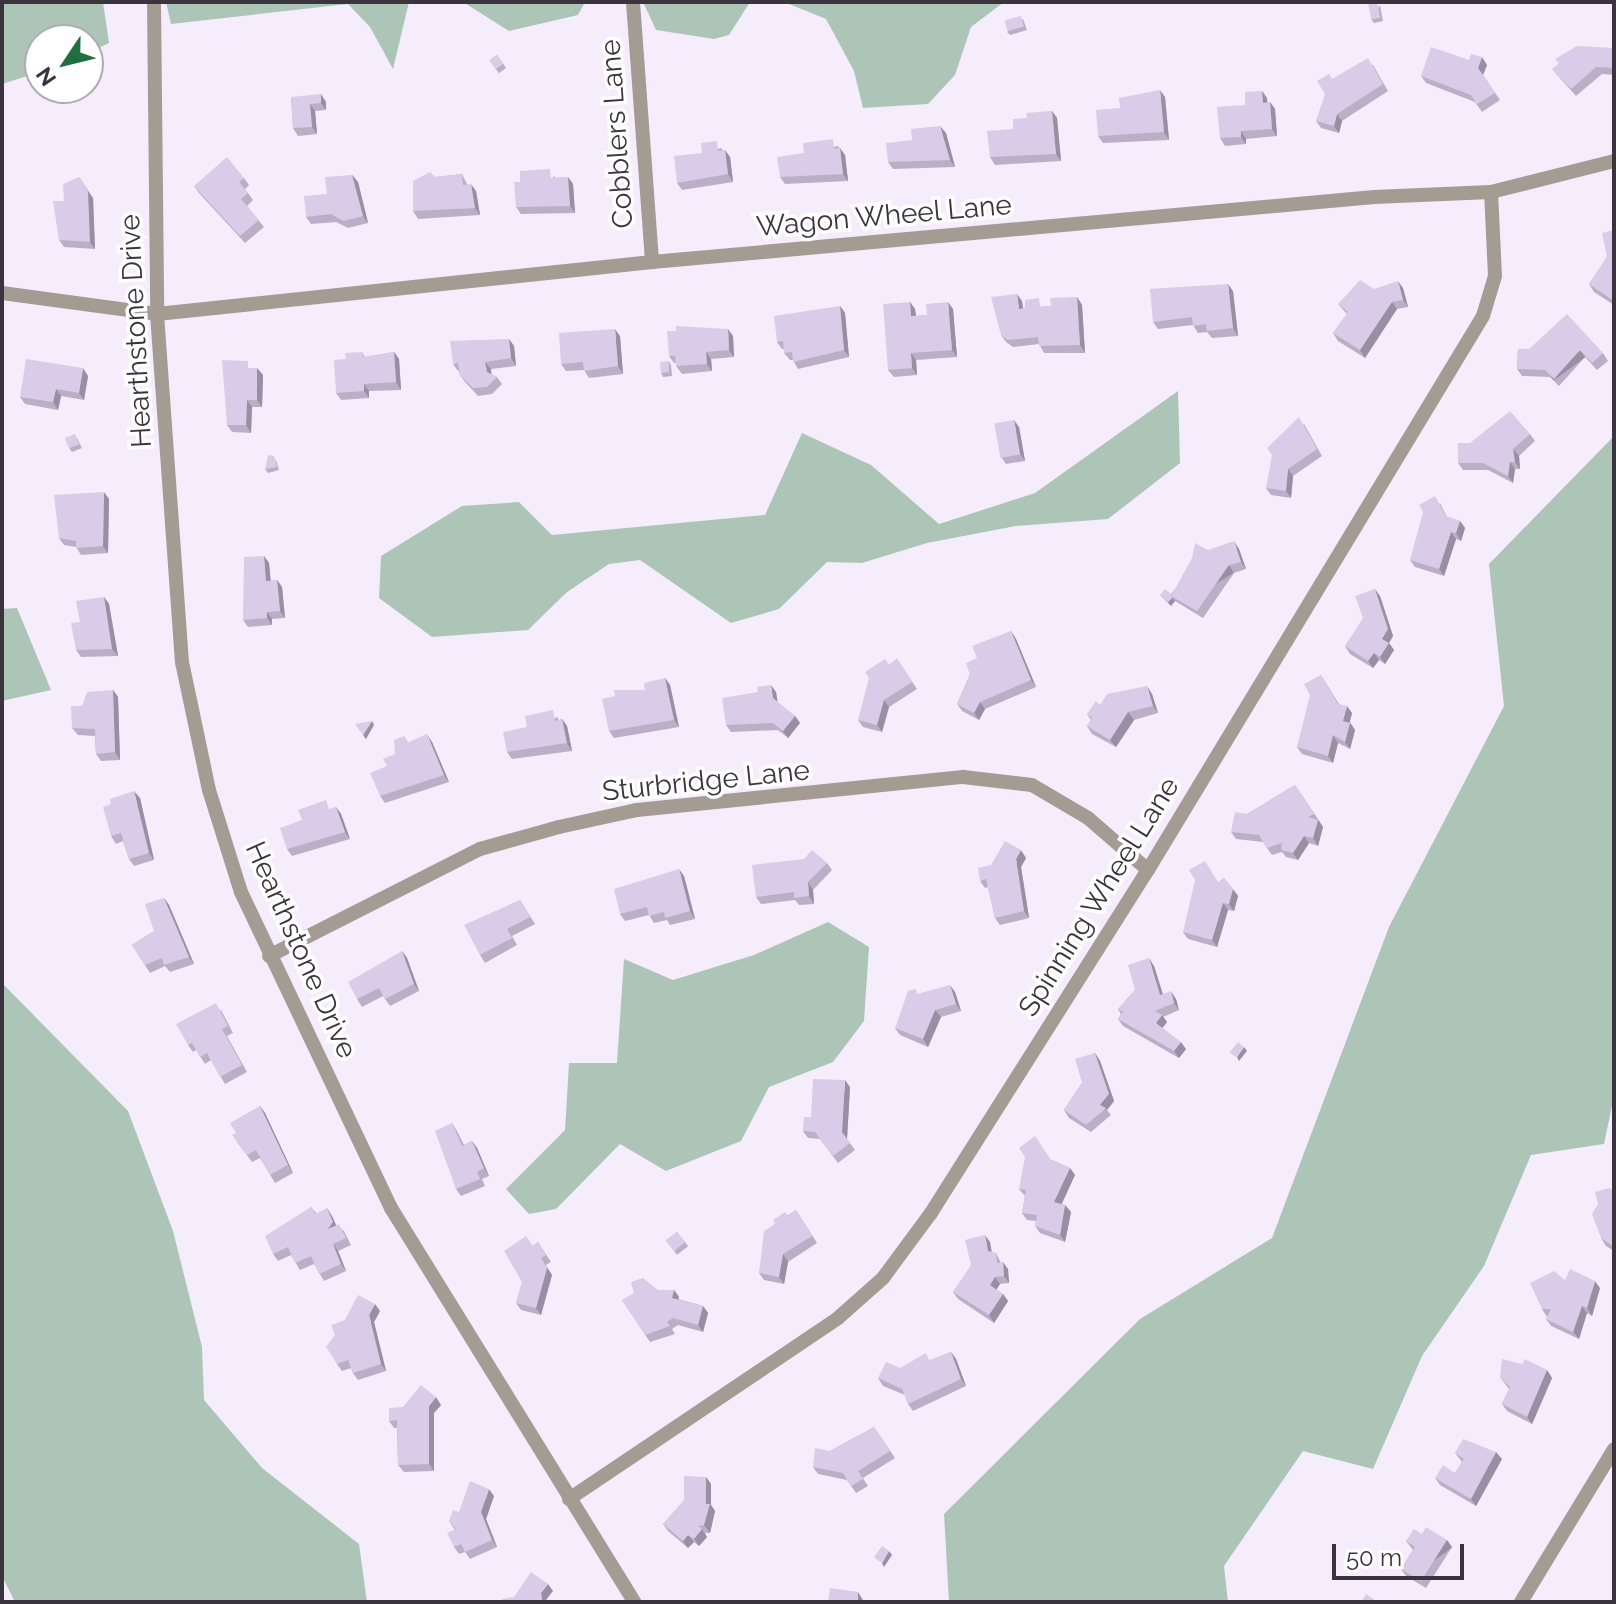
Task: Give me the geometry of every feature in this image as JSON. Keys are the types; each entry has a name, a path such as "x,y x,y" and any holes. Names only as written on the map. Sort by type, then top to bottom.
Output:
{"street":[{"name":"Hearthstone Drive","path":"154,2 157,314 182,662 209,790 241,892 391,1208 634,1602"},
{"name":"Cobblers Lane","path":"633,2 652,262"},
{"name":"Wagon Wheel Lane","path":"2,293 157,314 652,262 1374,197 1491,192 1614,161"},
{"name":"Spinning Wheel Lane","path":"569,1499 767,1370 883,1278 931,1213 1148,870 1483,316 1495,276 1491,192"},
{"name":"Sturbridge Lane","path":"269,956 480,849 559,827 637,810 963,777 1032,785 1088,818 1148,870"},
{"path":"1521,1602 1614,1449"}],"green space":[{"path":"2,2 103,2 109,43 104,45 104,24 24,24 24,77 2,84"},
{"path":"166,2 409,2 393,69 370,27 348,4 171,24"},
{"path":"463,2 585,2 578,15 509,31"},
{"path":"643,2 750,2 729,35 714,39 656,30"},
{"path":"784,2 1004,2 971,27 955,75 928,104 863,108 854,71 826,19"},
{"path":"1178,391 1180,463 1108,519 1016,526 927,543 862,563 827,562 779,609 731,623 640,560 609,564 567,592 528,630 432,637 379,598 381,556 462,506 519,502 552,535 765,515 802,433 871,465 939,524 1035,493"},
{"path":"1614,436 1614,1096 1604,1144 1531,1155 1484,1266 1422,1356 1373,1469 1303,1451 1224,1566 1228,1602 949,1602 944,1514 1140,1319 1272,1238 1389,927 1504,706 1489,564"},
{"path":"17,608 51,690 2,701 2,609"},
{"path":"828,922 869,947 864,1021 833,1062 769,1087 741,1141 666,1171 620,1144 556,1209 529,1214 506,1189 565,1130 569,1063 617,1063 624,959 673,980 754,955"},
{"path":"2,983 128,1111 173,1231 202,1347 204,1400 262,1468 359,1544 367,1602 15,1602 2,1576"}],"building":[{"path":"1377,2 1380,18 1371,19 1368,4"},
{"path":"1021,16 1024,27 1007,31 1005,20"},
{"path":"1577,46 1614,48 1614,68 1596,67 1571,89 1552,69 1559,63 1555,59"},
{"path":"1431,47 1469,60 1471,54 1482,57 1478,68 1495,93 1477,104 1471,95 1421,76"},
{"path":"497,55 503,64 496,69 490,60"},
{"path":"1368,58 1383,84 1337,114 1334,126 1316,121 1325,94 1317,81 1329,74 1332,79"},
{"path":"1160,90 1164,132 1098,136 1096,110 1120,108 1119,98"},
{"path":"1262,91 1263,103 1270,102 1272,129 1241,131 1241,137 1220,138 1217,107 1245,105 1245,92"},
{"path":"321,94 321,103 310,104 312,127 293,128 291,97"},
{"path":"1052,111 1056,154 990,157 987,131 1013,129 1013,119 1027,118 1026,113"},
{"path":"940,126 950,160 888,162 886,143 912,140 911,129"},
{"path":"833,139 834,149 840,148 843,174 780,177 777,157 804,153 803,143"},
{"path":"717,141 718,151 725,150 728,174 677,183 674,156 702,153 701,143"},
{"path":"227,157 244,178 239,182 248,193 241,199 259,220 240,236 194,186"},
{"path":"550,169 551,178 568,177 570,206 516,207 514,182 520,182 520,171"},
{"path":"430,172 435,177 462,174 463,185 471,184 475,208 413,211 413,181"},
{"path":"352,175 363,216 343,221 331,214 306,217 304,196 327,194 325,177"},
{"path":"79,177 88,191 90,242 59,240 53,201 64,201 63,184"},
{"path":"1614,230 1614,301 1589,284 1607,257 1602,233"},
{"path":"1360,280 1374,289 1398,281 1403,300 1392,302 1360,350 1333,333 1348,312 1338,304"},
{"path":"1228,284 1233,328 1207,331 1206,324 1193,326 1192,317 1153,322 1150,289"},
{"path":"1017,294 1019,309 1025,308 1025,300 1039,298 1040,307 1051,306 1050,298 1077,297 1080,345 1039,346 1038,337 1008,340 1001,335 991,297"},
{"path":"910,302 911,316 927,315 926,304 948,302 952,350 911,353 912,368 888,370 883,304"},
{"path":"840,306 844,350 793,362 792,352 784,353 783,341 777,342 774,316"},
{"path":"1567,314 1603,353 1592,363 1580,350 1554,379 1545,370 1517,369 1518,349 1528,350"},
{"path":"676,326 728,329 729,350 706,352 707,364 676,366 675,356 669,356 667,331 676,331"},
{"path":"615,329 618,366 584,371 583,362 561,364 559,333"},
{"path":"509,339 511,358 485,362 487,372 497,377 487,387 473,388 460,375 458,363 453,364 450,341"},
{"path":"362,352 364,357 394,352 396,382 364,384 364,391 336,393 334,360 346,359 345,353"},
{"path":"26,359 83,368 79,393 56,389 53,402 20,397"},
{"path":"222,360 248,361 248,368 257,368 257,400 247,400 246,425 227,425"},
{"path":"669,361 669,372 661,373 660,362"},
{"path":"1510,411 1530,434 1513,449 1515,462 1510,462 1508,476 1483,463 1458,463 1458,443 1470,443"},
{"path":"1299,417 1317,449 1288,469 1286,491 1266,488 1272,455 1267,448"},
{"path":"1014,420 1020,454 1000,458 994,423"},
{"path":"75,434 79,444 69,448 65,438"},
{"path":"268,455 274,456 277,467 265,469"},
{"path":"104,492 103,546 76,548 76,541 59,538 54,495"},
{"path":"1435,496 1446,516 1460,521 1456,533 1451,532 1439,569 1410,560 1423,512 1419,505"},
{"path":"1234,541 1241,562 1229,565 1197,611 1171,596 1192,558 1195,543 1208,550"},
{"path":"264,556 266,581 277,580 280,611 267,612 267,618 243,620 244,557"},
{"path":"1165,589 1172,598 1168,602 1160,595"},
{"path":"1375,589 1388,629 1382,639 1389,643 1380,657 1374,653 1368,661 1345,646 1363,618 1355,596"},
{"path":"104,597 112,649 76,650 71,623 80,622 76,601"},
{"path":"1011,631 1031,680 980,702 974,713 957,704 970,675 966,663 977,658 972,646"},
{"path":"885,659 889,665 897,659 912,682 884,700 877,725 858,720 869,678 865,672"},
{"path":"1321,675 1338,704 1347,706 1343,721 1350,723 1345,742 1333,735 1328,756 1297,747 1310,695 1304,684"},
{"path":"665,678 674,720 609,731 602,699 615,696 614,690 645,690 644,683"},
{"path":"771,685 773,698 795,716 783,731 773,723 726,725 722,698 758,692 757,687"},
{"path":"1147,686 1153,706 1128,712 1110,740 1087,726 1092,718 1087,714 1096,701 1100,705 1107,694"},
{"path":"113,690 115,752 96,754 95,729 72,728 71,706 82,706 87,692"},
{"path":"553,710 555,721 562,719 567,743 507,752 503,732 527,727 525,716"},
{"path":"372,721 363,735 355,724"},
{"path":"427,734 444,775 380,796 370,773 387,766 383,759 395,754 394,740 404,736 407,743"},
{"path":"1295,785 1314,814 1308,817 1318,820 1313,838 1304,836 1293,853 1281,850 1282,843 1267,848 1259,835 1231,832 1235,812 1247,814"},
{"path":"134,791 149,853 129,859 121,833 111,836 103,807 111,804 110,799"},
{"path":"326,800 329,809 336,807 345,832 287,849 280,828 302,820 298,810"},
{"path":"1005,841 1021,850 1016,859 1024,911 995,918 986,879 980,881 978,868 991,865"},
{"path":"812,850 827,863 808,882 809,896 794,898 794,892 756,897 752,865 804,859"},
{"path":"1205,861 1218,882 1224,878 1233,889 1229,904 1223,903 1212,940 1183,932 1195,880 1189,870"},
{"path":"679,869 690,911 665,918 664,912 649,916 647,907 620,914 614,889"},
{"path":"164,898 189,957 164,965 162,958 145,965 132,945 154,931 145,904"},
{"path":"520,900 530,917 507,929 512,938 480,955 464,925"},
{"path":"402,951 414,984 385,999 379,988 357,999 348,982"},
{"path":"1149,958 1160,995 1171,991 1174,1003 1155,1011 1162,1015 1156,1023 1181,1042 1174,1051 1118,1019 1123,1012 1118,1009 1135,990 1128,965"},
{"path":"950,985 956,1004 935,1010 923,1039 895,1028 908,991 916,989 917,994"},
{"path":"216,1003 228,1026 222,1029 242,1065 220,1077 207,1053 200,1057 192,1043 188,1045 176,1024"},
{"path":"1238,1042 1244,1047 1236,1057 1230,1052"},
{"path":"1095,1053 1109,1094 1100,1105 1106,1108 1086,1125 1064,1110 1082,1083 1075,1059"},
{"path":"813,1079 845,1080 842,1132 850,1143 833,1156 815,1132 803,1131 804,1117 811,1117"},
{"path":"260,1106 288,1165 270,1175 256,1150 247,1155 232,1135 236,1133 230,1123"},
{"path":"452,1123 462,1146 472,1141 484,1168 477,1172 480,1179 456,1189 435,1131"},
{"path":"1035,1136 1051,1160 1070,1168 1054,1202 1065,1205 1060,1235 1035,1226 1037,1215 1022,1213 1026,1190 1019,1189 1025,1157 1019,1148"},
{"path":"1609,1188 1614,1191 1614,1247 1601,1238 1592,1214 1598,1204 1595,1192"},
{"path":"311,1207 315,1214 327,1208 333,1222 328,1229 339,1224 346,1238 333,1244 341,1264 319,1274 311,1256 295,1263 288,1247 273,1254 265,1236"},
{"path":"796,1210 812,1236 783,1254 779,1277 759,1273 764,1231 785,1212 788,1216"},
{"path":"677,1232 685,1242 674,1251 666,1241"},
{"path":"985,1235 988,1251 996,1253 997,1263 1003,1262 1004,1276 995,1277 990,1285 1003,1294 989,1315 953,1292 971,1265 965,1240"},
{"path":"526,1236 533,1246 538,1242 546,1255 541,1258 547,1268 536,1308 516,1303 522,1282 504,1251"},
{"path":"1570,1269 1595,1281 1587,1308 1582,1306 1573,1332 1546,1319 1551,1309 1542,1309 1530,1283 1554,1271 1565,1280"},
{"path":"643,1278 658,1290 674,1290 672,1298 703,1306 698,1325 673,1318 667,1322 670,1326 645,1335 622,1300 634,1293 631,1282"},
{"path":"358,1295 375,1304 369,1315 381,1364 353,1373 348,1360 337,1364 326,1347 335,1335 331,1325 345,1320"},
{"path":"951,1352 961,1379 908,1404 902,1389 878,1378 886,1362 900,1368 926,1353 929,1360"},
{"path":"1502,1359 1522,1364 1525,1359 1547,1370 1527,1417 1502,1404 1510,1387 1500,1377"},
{"path":"421,1385 436,1397 429,1406 429,1464 398,1465 397,1420 389,1421 389,1408 403,1407"},
{"path":"874,1427 890,1451 858,1471 863,1479 851,1486 843,1473 813,1467 815,1448 830,1451"},
{"path":"1463,1439 1496,1452 1471,1499 1435,1478 1443,1465 1455,1473 1464,1459 1455,1453"},
{"path":"684,1476 706,1477 706,1504 710,1504 704,1525 698,1526 702,1529 694,1539 688,1535 683,1541 663,1524 684,1500"},
{"path":"470,1481 489,1489 481,1512 492,1540 465,1552 461,1544 454,1547 447,1533 456,1529 449,1521 453,1510 459,1512"},
{"path":"1426,1527 1447,1540 1421,1581 1401,1569 1415,1547 1406,1541 1414,1529 1422,1534"},
{"path":"882,1546 889,1551 881,1563 874,1557"},
{"path":"531,1572 548,1584 541,1593 542,1602 503,1602 502,1599 514,1597"},
{"path":"830,1588 858,1592 858,1602 828,1602"},
{"path":"1366,1594 1378,1602 1361,1602"}]}
